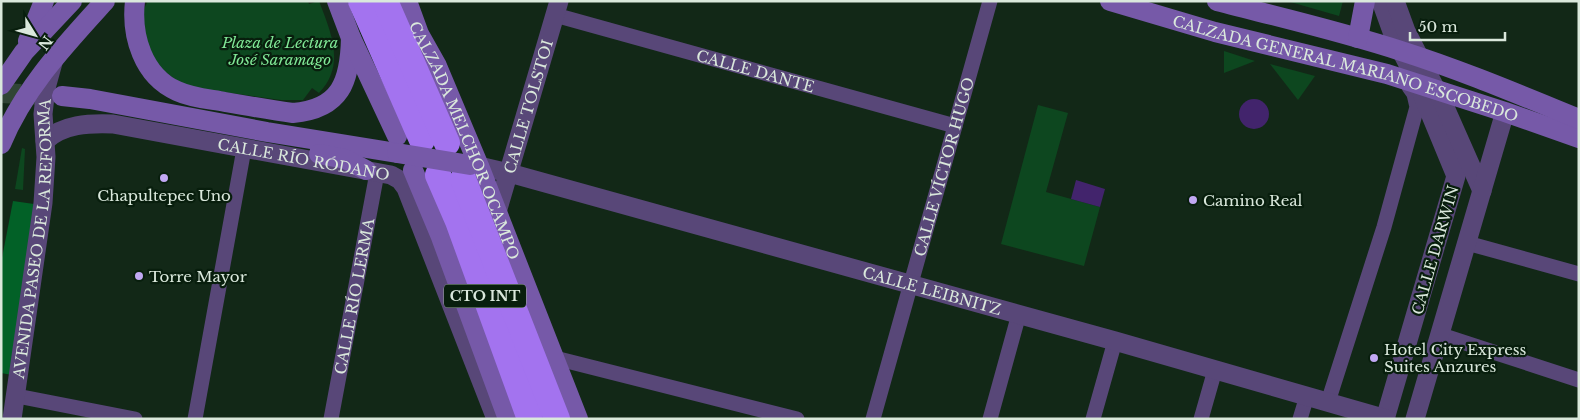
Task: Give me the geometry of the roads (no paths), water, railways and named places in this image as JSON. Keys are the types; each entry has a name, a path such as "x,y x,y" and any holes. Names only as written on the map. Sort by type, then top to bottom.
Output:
{"highway":[{"path":"361,1 416,140"},
{"path":"385,1 425,93 416,140"},
{"path":"416,140 425,93"},
{"name":"CTO INT","path":"452,171 461,230 530,419"},
{"name":"CTO INT","path":"452,171 557,419"}],"main road":[{"path":"24,52 44,1"},
{"path":"2,83 24,52 72,1"},
{"name":"AVENIDA PASEO DE LA REFORMA","path":"1,144 22,101 54,58 105,1"},
{"path":"135,1 133,17 136,41 142,55 162,82 176,91 193,97 293,113 309,112 324,106 335,97 344,81 350,63 351,38"},
{"path":"337,1 351,38 416,140"},
{"name":"CALZADA MELCHOR OCAMPO","path":"407,1 420,34 437,66 452,171 438,229 508,419"},
{"path":"420,1 431,30 437,66"},
{"name":"CALZADA GENERAL MARIANO ESCOBEDO","path":"1110,1 1215,32 1420,85 1579,138"},
{"name":"CALZADA GENERAL MARIANO ESCOBEDO","path":"1217,1 1358,38 1420,57 1579,119"},
{"path":"1358,38 1365,1"},
{"name":"CALLE RÍO RÓDANO","path":"62,96 90,99 267,132 416,140 452,171"},
{"path":"267,132 293,148 345,159 372,172"},
{"name":"CALZADA MELCHOR OCAMPO","path":"452,171 498,212 578,419"}],"street":[{"name":"CALLE VÍCTOR HUGO","path":"873,419 990,1"},
{"path":"1381,1 1400,51 1420,85"},
{"path":"1328,402 1384,227 1417,107 1414,94 1420,85 1420,57 1406,31 1395,1"},
{"name":"CALLE DANTE","path":"557,8 955,126"},
{"name":"CALLE TOLSTOI","path":"498,212 557,8"},
{"name":"AVENIDA PASEO DE LA REFORMA","path":"12,419 17,396 43,203 46,157 43,114 46,88 54,58"},
{"name":"CALLE DARWIN","path":"1420,85 1482,191"},
{"name":"CALLE DARWIN","path":"1385,419 1456,176 1420,85"},
{"name":"CALLE DARWIN","path":"1415,419 1505,112"},
{"name":"CALLE RÍO RÓDANO","path":"45,141 60,129 96,124 114,125 391,175 400,180 406,188 453,313 496,419"},
{"path":"195,419 244,149"},
{"name":"CALLE LEIBNITZ","path":"452,171 509,173 1019,314 1385,419"},
{"name":"CALLE RÍO LERMA","path":"331,419 372,172"},
{"path":"1467,243 1579,274"},
{"path":"990,419 1019,314"},
{"path":"1441,335 1579,380"},
{"path":"1093,419 1115,341"},
{"path":"555,358 797,419"},
{"path":"1201,419 1215,370"},
{"path":"17,396 136,419"},
{"path":"1300,419 1307,396"}],"tunnel":[{"path":"1,93 42,95"}],"place":[{"name":"Chapultepec Uno","path":"164,178"},
{"name":"Camino Real","path":"1193,200"},
{"name":"Torre Mayor","path":"139,276"},
{"name":"Hotel City Express Suites Anzures","path":"1374,358"}],"park label":[{"name":"Plaza de Lectura José Saramago","path":"280,50"}]}
